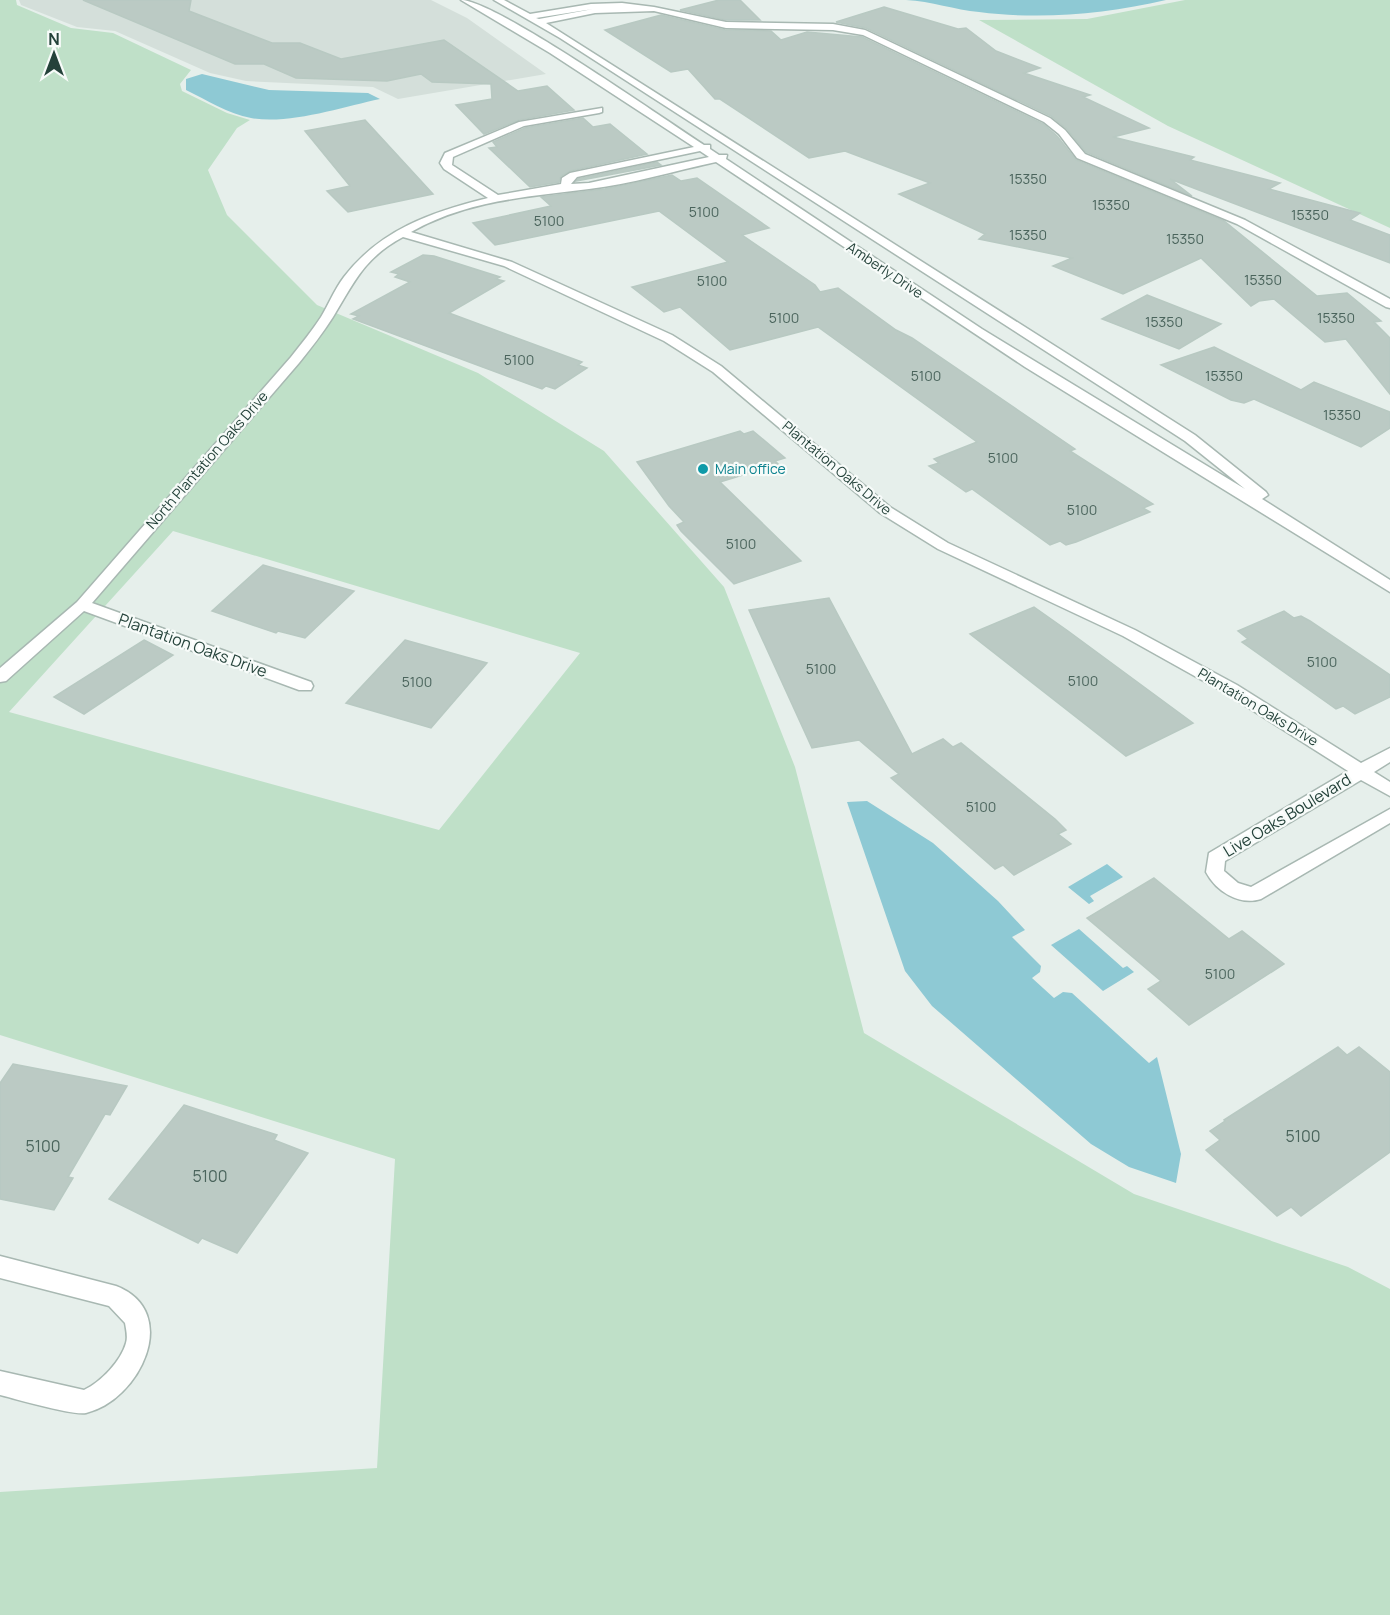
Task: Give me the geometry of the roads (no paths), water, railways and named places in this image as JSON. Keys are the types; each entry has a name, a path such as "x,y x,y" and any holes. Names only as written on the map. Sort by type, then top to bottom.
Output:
{"street":[{"name":"Amberly Drive","path":"465,0 508,22 703,148 997,344 1135,432 1309,533 1390,587"},
{"name":"Amberly Drive","path":"498,0 743,151 1190,438 1309,533"},
{"path":"532,19 587,6 633,5 726,25 833,27 865,33 1047,120 1062,132 1081,156 1241,222 1390,304"},
{"path":"587,6 596,11"},
{"path":"508,22 596,11 654,9"},
{"path":"497,199 448,167 446,163 449,155 522,124 599,110"},
{"path":"566,186 566,180 574,175 728,142"},
{"path":"399,232 431,217 497,199 566,186 589,186 743,151"},
{"name":"North Plantation Oaks Drive","path":"0,677 82,605 295,360 327,318 338,295 365,261 399,232"},
{"name":"Plantation Oaks Drive","path":"399,232 508,264 668,338 717,369 894,516 943,546 1129,633 1231,689 1362,770"},
{"name":"Plantation Oaks Drive","path":"82,605 305,686"},
{"name":"Live Oaks Boulevard","path":"1390,754 1216,858 1215,872 1223,884 1238,893 1254,894 1390,815"},
{"name":"Live Oaks Boulevard","path":"1362,770 1390,790"},
{"path":"0,1267 116,1297 137,1318 138,1341 127,1368 100,1395 84,1402 0,1383"}],"water":[{"path":"906,0 1166,0 1097,12 1026,15 970,11"},
{"path":"202,74 269,90 368,93 380,99 298,117 266,120 251,118 226,110 186,90 186,79"},
{"path":"867,801 933,843 998,901 1025,930 1012,937 1041,966 1040,972 1032,978 1054,998 1063,992 1072,993 1149,1063 1157,1057 1181,1154 1176,1183 1129,1167 1091,1144 932,1006 905,971 847,802"},
{"path":"1107,864 1123,877 1090,896 1094,901 1089,904 1068,887"},
{"path":"1079,929 1123,968 1127,966 1134,972 1103,991 1051,945"}],"place":[{"name":"Main office","path":"703,469"}]}
